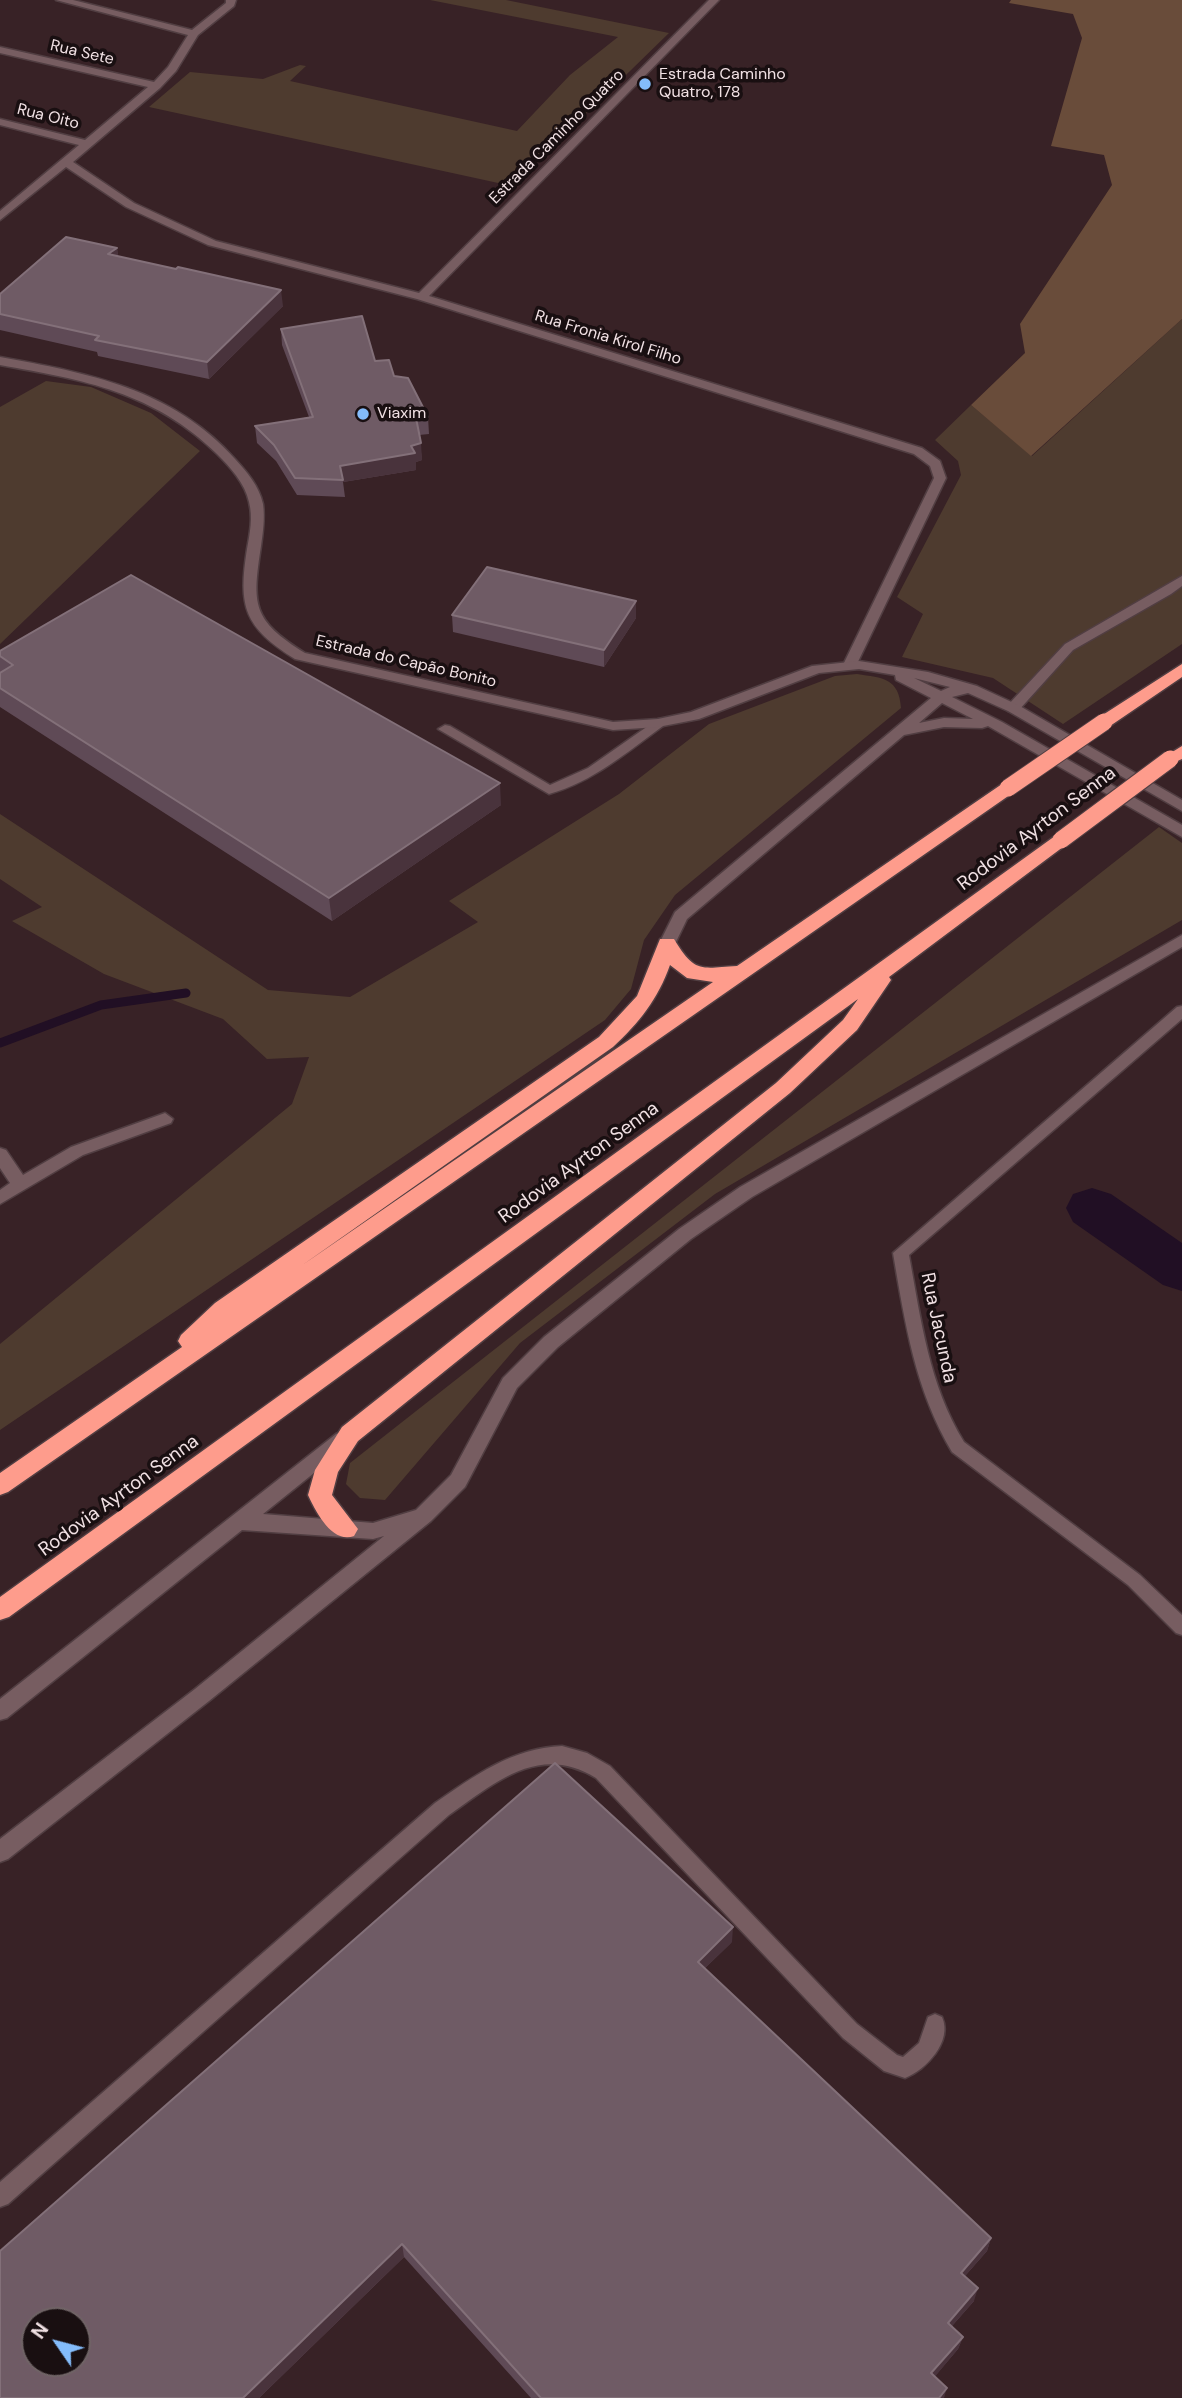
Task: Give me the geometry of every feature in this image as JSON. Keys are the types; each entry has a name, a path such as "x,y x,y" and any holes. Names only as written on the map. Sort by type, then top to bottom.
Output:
{"highway":[{"path":"0,1485 1182,669"},
{"name":"Rodovia Ayrton Senna","path":"0,1610 890,966 1176,755"},
{"path":"667,944 674,961 685,970 703,976 722,976 744,970"},
{"path":"138,1389 223,1309 606,1042 637,1013 653,987 667,944"},
{"path":"346,1529 326,1508 320,1495 327,1470 350,1434 783,1088 850,1025 890,966"}],"street":[{"path":"61,0 194,33"},
{"path":"0,217 156,86 172,69 194,33 231,4 231,0"},
{"name":"Estrada Caminho Quatro","path":"421,297 714,0"},
{"name":"Rua Sete","path":"0,50 156,86"},
{"name":"Rua Oito","path":"0,122 89,144"},
{"name":"Rua Fronia Kirol Filho","path":"66,162 131,205 212,243 421,297 918,451 936,464 940,478 850,665"},
{"path":"0,202 14,206"},
{"name":"Estrada do Capão Bonito","path":"0,362 91,378 150,398 178,413 216,446 251,487 256,502 258,520 248,600 254,618 265,632 300,656 613,726 657,723 694,716 817,669 850,665 928,676 972,689 1013,708 1182,806"},
{"name":"Estrada do Capão Bonito","path":"891,672 997,725 1182,832"},
{"path":"667,944 681,916 939,698 952,691 972,689"},
{"path":"897,734 924,724 953,721 997,725"},
{"path":"3,1849 202,1695 424,1515 458,1481 510,1383 551,1342 685,1234 746,1192 1182,940"},
{"path":"0,1198 78,1152 165,1119"},
{"path":"0,1154 20,1184"},
{"path":"0,1711 350,1434"},
{"path":"236,1522 265,1521 373,1531 424,1515"}],"lane":[{"path":"1013,708 1069,647 1182,580"},
{"path":"445,729 550,790 574,780 657,723"},
{"name":"Rua Jacunda","path":"1182,1011 901,1253 930,1394 944,1427 958,1447 1134,1580 1182,1626"},
{"path":"0,2196 442,1809 486,1778 529,1758 556,1754 580,1759 603,1772 850,2031 891,2064 905,2068 923,2058 935,2024"}],"shaded area":[{"path":"430,0 506,0 669,33 512,186 149,107 190,72 263,79 300,65 306,66 290,81 517,131 570,75 618,37"},
{"path":"1011,0 1182,0 1182,319 1031,456 971,405 1025,353 1020,324 1112,185 1104,155 1051,146 1082,38 1073,14 1009,3"},
{"path":"1182,319 1182,644 1063,724 993,678 902,657 923,614 897,597 961,475 958,461 935,440 971,405 1032,456"},
{"path":"46,381 91,387 151,413 200,451 0,644 0,407"},
{"path":"857,674 888,681 897,691 901,708 675,895 644,940 631,989 605,1020 0,1430 0,1344 292,1104 309,1057 267,1059 223,1019 104,974 12,921 42,907 0,879 0,814 268,990 350,997 478,922 449,901 619,794 709,724 835,676"},
{"path":"1159,827 1182,843 1182,920 715,1194 520,1343 385,1500 360,1498 346,1484 350,1463"}],"building":[{"path":"66,237 117,248 108,254 281,290 207,362 95,340 99,336 0,314 0,294"},
{"name":"Viaxim","path":"362,316 375,361 389,360 394,376 408,378 428,417 416,418 421,443 411,446 415,453 340,466 343,480 295,478 274,445 255,426 313,417 281,329"},
{"path":"487,567 636,601 604,650 452,615"},
{"path":"131,575 500,783 329,898 0,688 0,673 13,665 0,656 0,651"},
{"path":"555,1763 733,1927 698,1962 991,2238 961,2273 978,2288 948,2323 963,2337 931,2373 947,2388 939,2398 541,2398 402,2244 243,2398 0,2398 0,2251"}],"waterway":[{"path":"0,1043 101,1005 186,993"},
{"path":"1092,1208 1182,1270"}],"place":[{"name":"Estrada Caminho Quatro, 178","path":"645,84"},
{"name":"Viaxim","path":"363,414"}]}
